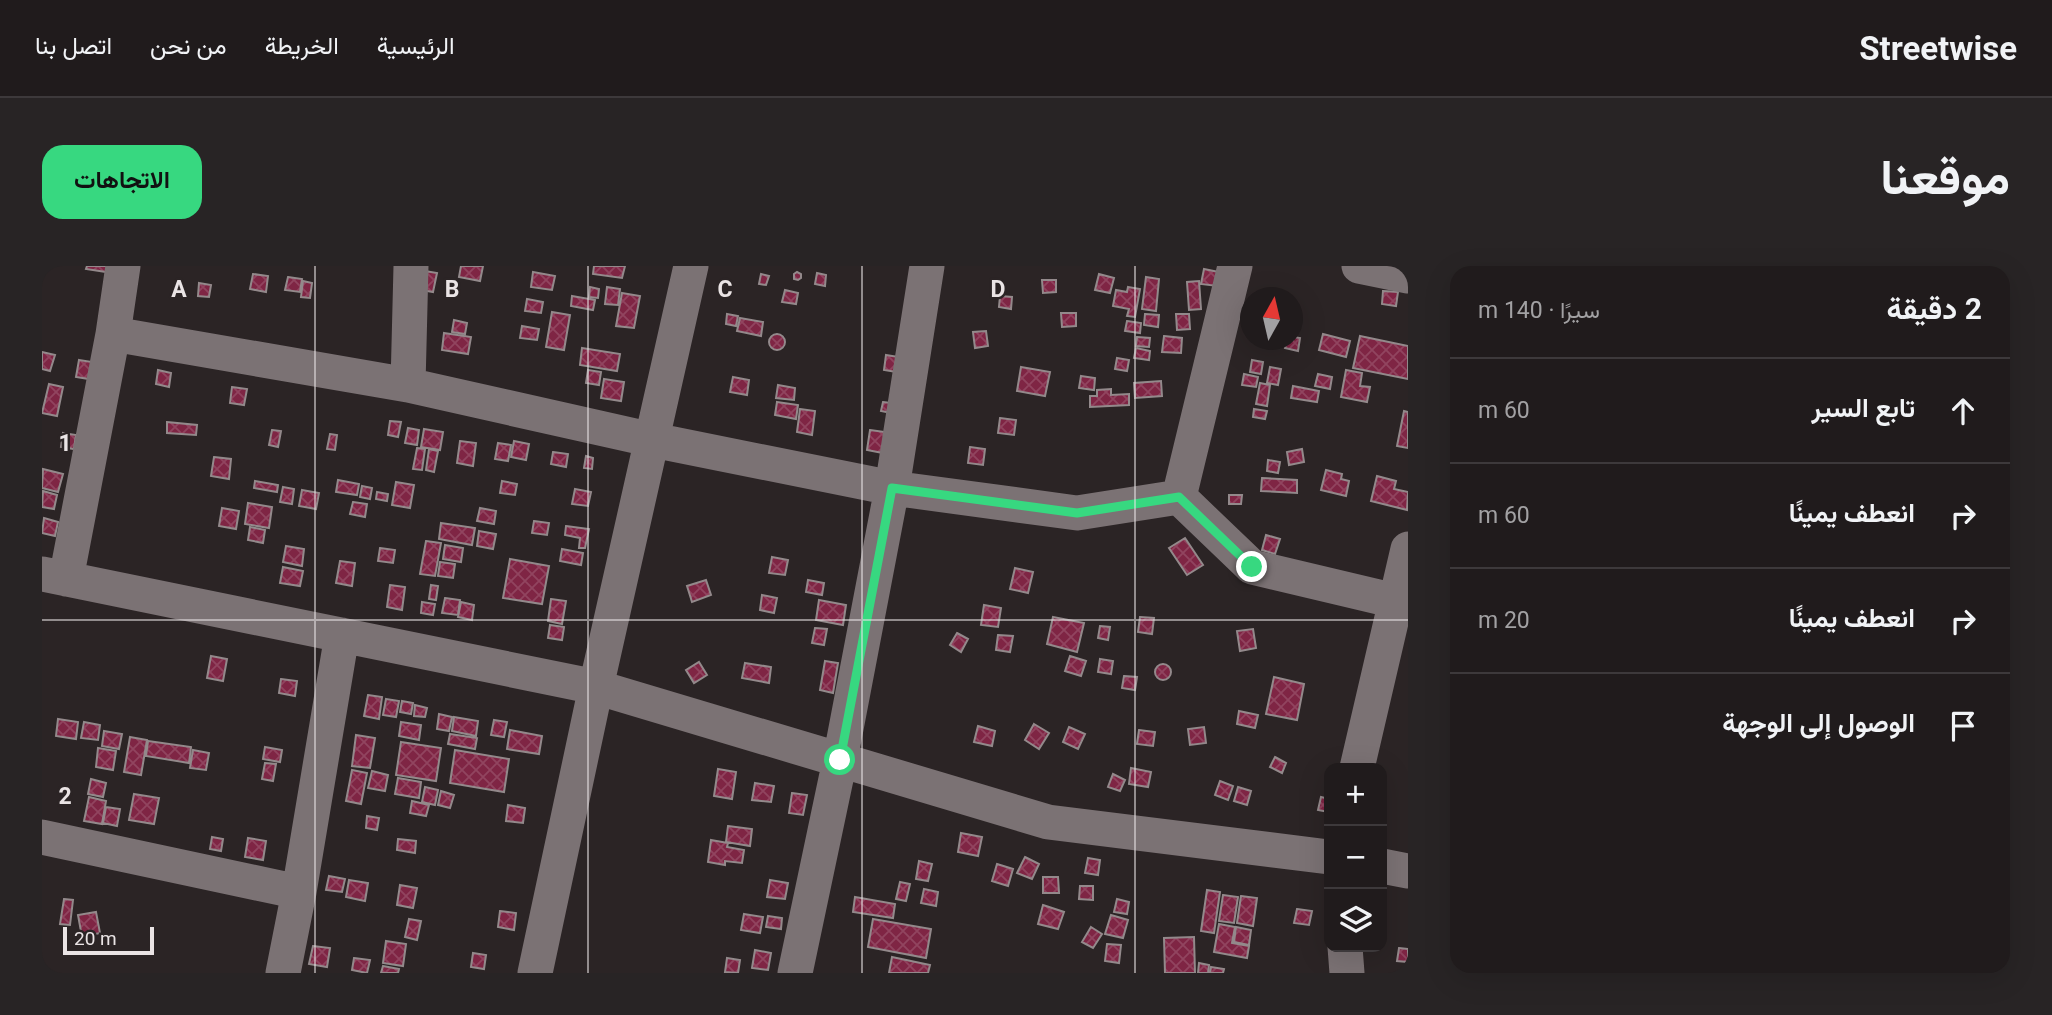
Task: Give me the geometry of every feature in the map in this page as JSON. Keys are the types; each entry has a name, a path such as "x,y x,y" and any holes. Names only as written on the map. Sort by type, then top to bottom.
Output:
{"street":[{"path":"123,266 113,334 54,577 596,687 1048,822 1324,856"},
{"path":"408,385 411,266"},
{"path":"535,973 691,266"},
{"path":"796,973 892,488 927,266"},
{"path":"1179,497 1235,266"},
{"path":"1359,266 1408,276"},
{"path":"113,334 408,385 653,440 892,488 1077,513 1179,497"},
{"path":"1179,497 1252,567 1402,603"},
{"path":"1358,763 1402,603 1408,549"},
{"path":"283,973 342,635"},
{"path":"42,837 299,892"},
{"path":"1387,867 1408,871"},
{"path":"1345,952 1347,973"}],"building":[{"path":"87,266 114,266 113,273 86,269"},
{"path":"461,266 483,266 480,281 459,277"},
{"path":"594,266 625,266 622,278 593,274"},
{"path":"1204,269 1219,272 1217,286 1201,284"},
{"path":"419,270 437,273 433,292 416,289"},
{"path":"533,272 555,276 552,290 531,287"},
{"path":"797,272 801,274 798,280 794,279"},
{"path":"817,273 826,275 825,286 815,284"},
{"path":"253,274 268,276 266,292 250,289"},
{"path":"761,274 769,276 766,285 759,284"},
{"path":"1099,274 1114,278 1110,293 1095,290"},
{"path":"288,277 302,279 300,292 285,290"},
{"path":"1146,277 1159,279 1156,311 1142,309"},
{"path":"1042,280 1056,280 1056,292 1043,293"},
{"path":"303,281 312,283 310,298 301,297"},
{"path":"1199,281 1201,309 1189,310 1187,282"},
{"path":"199,283 211,285 209,297 198,296"},
{"path":"590,287 599,289 598,298 589,297"},
{"path":"607,287 620,289 618,305 605,304"},
{"path":"1128,287 1140,289 1135,317 1127,316 1129,309 1113,306 1116,290 1127,292"},
{"path":"785,290 798,293 796,304 782,302"},
{"path":"1383,291 1398,292 1396,306 1382,304"},
{"path":"622,293 640,296 634,328 616,326"},
{"path":"572,296 595,300 593,310 571,306"},
{"path":"1000,296 1012,297 1011,309 999,307"},
{"path":"527,299 543,302 541,313 525,311"},
{"path":"552,312 570,315 564,350 546,347"},
{"path":"1061,313 1076,313 1076,326 1062,327"},
{"path":"727,314 738,316 736,326 726,324"},
{"path":"1145,314 1159,315 1158,327 1144,325"},
{"path":"1176,314 1189,314 1190,329 1177,330"},
{"path":"740,318 763,322 761,336 737,331"},
{"path":"454,320 467,323 465,334 452,332"},
{"path":"1127,321 1141,323 1140,333 1125,331"},
{"path":"522,326 539,329 537,340 520,338"},
{"path":"986,331 988,346 975,348 973,332"},
{"path":"444,333 471,337 468,354 442,350"},
{"path":"777,334 783,336 783,348 777,350 771,348 769,342 771,336"},
{"path":"1323,334 1350,341 1346,357 1319,350"},
{"path":"1164,336 1182,338 1181,353 1162,352"},
{"path":"1360,336 1408,346 1408,379 1353,368"},
{"path":"1137,337 1150,338 1149,347 1136,346"},
{"path":"582,348 620,354 617,371 580,365"},
{"path":"1136,348 1150,351 1149,360 1134,358"},
{"path":"42,352 55,355 50,371 42,369"},
{"path":"886,355 905,358 903,373 884,370"},
{"path":"1117,358 1129,360 1127,371 1115,369"},
{"path":"79,360 92,362 89,379 76,377"},
{"path":"1252,360 1263,362 1261,374 1250,372"},
{"path":"1021,367 1050,372 1045,396 1017,391"},
{"path":"1270,367 1281,369 1278,385 1267,383"},
{"path":"158,370 171,373 169,387 156,384"},
{"path":"588,370 601,372 599,385 586,383"},
{"path":"1346,370 1362,373 1360,386 1370,387 1367,402 1341,397"},
{"path":"1244,374 1258,377 1256,387 1242,385"},
{"path":"1318,374 1332,377 1330,389 1315,386"},
{"path":"1081,376 1095,378 1094,390 1079,388"},
{"path":"733,377 749,380 747,395 730,392"},
{"path":"604,379 624,382 621,401 601,398"},
{"path":"1161,381 1162,396 1135,398 1134,383"},
{"path":"1260,383 1270,385 1267,406 1256,404"},
{"path":"49,384 63,387 57,416 42,413"},
{"path":"778,385 795,388 794,400 776,398"},
{"path":"1293,386 1319,391 1317,402 1291,398"},
{"path":"232,387 247,389 244,405 230,403"},
{"path":"1111,389 1111,395 1129,394 1129,405 1090,407 1090,396 1097,396 1097,390"},
{"path":"777,402 798,405 796,419 775,415"},
{"path":"883,402 899,404 897,414 881,411"},
{"path":"800,409 815,411 812,435 797,432"},
{"path":"1254,409 1267,411 1265,419 1253,417"},
{"path":"1404,411 1408,412 1408,448 1397,446"},
{"path":"1000,418 1016,420 1014,435 998,433"},
{"path":"390,421 401,422 398,437 388,435"},
{"path":"167,422 197,425 196,435 167,433"},
{"path":"408,428 419,430 417,445 405,443"},
{"path":"424,429 443,432 440,450 421,447"},
{"path":"272,430 281,431 278,447 269,445"},
{"path":"870,430 892,433 888,454 867,450"},
{"path":"63,433 76,435 74,449 61,447"},
{"path":"330,434 337,435 335,450 327,449"},
{"path":"460,441 476,443 473,466 457,463"},
{"path":"514,441 529,444 526,460 511,457"},
{"path":"498,443 511,445 508,461 495,459"},
{"path":"970,447 985,449 983,465 968,463"},
{"path":"417,448 425,449 422,470 413,469"},
{"path":"429,449 438,451 434,472 426,470"},
{"path":"1302,449 1304,462 1289,465 1287,452"},
{"path":"553,452 568,454 566,467 551,464"},
{"path":"586,456 593,458 592,469 584,468"},
{"path":"214,457 231,459 229,479 211,476"},
{"path":"1268,460 1280,462 1278,473 1267,471"},
{"path":"43,469 63,474 58,492 42,488"},
{"path":"1326,470 1342,474 1341,479 1349,481 1346,496 1321,490"},
{"path":"1377,476 1396,481 1394,489 1408,492 1407,510 1371,501"},
{"path":"1262,478 1297,480 1297,493 1261,491"},
{"path":"338,480 359,484 357,495 336,492"},
{"path":"255,481 278,485 277,492 254,488"},
{"path":"502,481 517,484 515,495 500,493"},
{"path":"396,482 414,485 410,508 392,505"},
{"path":"362,486 372,488 370,499 360,497"},
{"path":"283,487 294,489 292,504 280,502"},
{"path":"575,489 591,492 588,506 572,504"},
{"path":"302,490 319,493 316,509 299,506"},
{"path":"43,491 57,495 54,509 42,507"},
{"path":"377,492 388,494 387,501 376,499"},
{"path":"1229,495 1242,495 1241,504 1229,504"},
{"path":"353,502 367,504 365,517 350,514"},
{"path":"248,503 272,507 269,528 245,524"},
{"path":"222,508 239,511 236,529 219,526"},
{"path":"480,508 496,511 494,524 477,521"},
{"path":"44,518 58,522 55,536 42,533"},
{"path":"534,521 549,523 547,535 532,533"},
{"path":"441,523 475,528 472,545 439,539"},
{"path":"566,526 589,529 585,548 579,548 580,538 565,535"},
{"path":"250,527 265,530 263,543 248,540"},
{"path":"479,531 496,534 493,549 477,546"},
{"path":"1266,535 1280,539 1275,554 1262,550"},
{"path":"1185,538 1203,565 1187,575 1169,548"},
{"path":"426,541 441,543 435,576 420,574"},
{"path":"445,545 463,548 461,562 443,559"},
{"path":"286,546 304,549 302,566 283,562"},
{"path":"380,548 395,550 393,563 378,561"},
{"path":"562,549 583,553 581,565 560,561"},
{"path":"772,557 788,560 785,575 769,573"},
{"path":"510,559 549,566 542,604 503,598"},
{"path":"340,561 355,563 352,586 336,583"},
{"path":"440,562 455,564 453,578 438,576"},
{"path":"283,567 303,571 300,586 280,583"},
{"path":"1015,568 1033,572 1028,593 1010,589"},
{"path":"706,580 711,595 692,602 687,586"},
{"path":"808,580 824,583 822,595 806,592"},
{"path":"390,585 405,587 402,610 387,607"},
{"path":"431,585 438,586 436,600 429,599"},
{"path":"762,595 777,598 774,613 760,610"},
{"path":"445,598 460,600 458,615 442,613"},
{"path":"551,599 566,601 562,624 548,621"},
{"path":"819,600 846,605 843,625 816,620"},
{"path":"422,602 435,604 433,615 421,613"},
{"path":"461,602 474,605 472,620 458,617"},
{"path":"984,605 1001,608 998,627 981,625"},
{"path":"1053,617 1084,623 1077,652 1047,644"},
{"path":"1140,617 1154,618 1152,634 1138,632"},
{"path":"550,625 564,627 562,640 548,638"},
{"path":"1100,626 1110,627 1108,640 1098,638"},
{"path":"815,628 827,629 824,645 812,643"},
{"path":"1253,629 1256,648 1240,651 1237,631"},
{"path":"957,633 968,639 961,652 950,645"},
{"path":"998,635 1013,636 1010,652 996,650"},
{"path":"211,656 227,659 223,681 207,678"},
{"path":"1070,656 1086,661 1081,676 1065,671"},
{"path":"1100,659 1113,661 1111,674 1098,672"},
{"path":"825,661 838,663 833,693 820,690"},
{"path":"699,662 707,675 694,683 686,670"},
{"path":"745,663 771,667 769,683 742,678"},
{"path":"1163,664 1169,666 1169,678 1163,680 1157,678 1155,672 1157,666"},
{"path":"1124,676 1137,677 1135,690 1122,688"},
{"path":"1274,677 1304,684 1297,720 1266,714"},
{"path":"281,679 297,681 295,696 279,693"},
{"path":"368,695 382,697 379,719 364,716"},
{"path":"386,699 399,701 396,717 383,715"},
{"path":"402,701 413,703 411,714 400,712"},
{"path":"415,705 427,708 425,717 414,716"},
{"path":"1239,711 1258,715 1255,728 1237,724"},
{"path":"439,714 452,717 449,731 437,729"},
{"path":"454,717 478,721 476,736 452,731"},
{"path":"58,719 78,722 76,739 56,736"},
{"path":"494,720 507,722 504,737 491,735"},
{"path":"84,722 100,725 98,740 81,738"},
{"path":"401,722 421,725 419,740 399,736"},
{"path":"1034,724 1049,733 1039,749 1025,740"},
{"path":"978,726 995,731 992,746 974,742"},
{"path":"1069,727 1085,734 1078,749 1063,742"},
{"path":"1204,727 1206,743 1190,745 1188,729"},
{"path":"510,730 542,736 539,754 507,749"},
{"path":"1139,730 1155,732 1153,746 1137,744"},
{"path":"104,731 122,734 119,749 102,746"},
{"path":"450,734 477,738 475,749 448,744"},
{"path":"356,735 375,738 370,768 352,766"},
{"path":"130,737 147,740 141,775 124,772"},
{"path":"148,741 191,747 189,763 146,756"},
{"path":"401,742 441,748 436,781 396,775"},
{"path":"265,747 282,750 280,762 263,759"},
{"path":"98,748 116,751 113,770 96,767"},
{"path":"193,750 209,753 206,770 190,768"},
{"path":"455,750 509,759 504,792 450,783"},
{"path":"1275,757 1286,763 1282,773 1270,767"},
{"path":"265,763 276,764 273,781 262,779"},
{"path":"1131,768 1151,772 1148,787 1129,784"},
{"path":"718,769 736,772 732,799 714,796"},
{"path":"352,770 367,773 361,804 346,801"},
{"path":"372,771 388,775 385,791 368,788"},
{"path":"1113,774 1125,780 1120,791 1108,787"},
{"path":"398,778 421,782 419,798 395,794"},
{"path":"91,779 106,783 103,797 88,794"},
{"path":"1220,781 1233,786 1228,800 1215,795"},
{"path":"755,783 774,786 771,802 752,800"},
{"path":"425,787 438,790 435,805 422,802"},
{"path":"1238,787 1251,791 1247,805 1234,801"},
{"path":"441,791 454,795 450,808 438,805"},
{"path":"792,793 807,795 803,815 789,813"},
{"path":"134,794 159,798 154,824 129,820"},
{"path":"89,797 106,801 102,824 84,821"},
{"path":"1321,797 1324,798 1324,811 1318,810"},
{"path":"412,801 429,805 426,816 410,813"},
{"path":"508,805 525,808 523,823 506,821"},
{"path":"106,807 120,809 117,826 103,823"},
{"path":"367,816 379,818 377,830 366,828"},
{"path":"728,826 752,829 750,846 726,842"},
{"path":"961,833 982,837 978,856 958,852"},
{"path":"212,837 223,839 221,851 210,849"},
{"path":"248,838 266,841 263,860 245,857"},
{"path":"398,839 416,841 415,853 397,850"},
{"path":"711,840 744,850 742,863 725,861 725,865 708,862"},
{"path":"1025,857 1039,864 1032,879 1017,873"},
{"path":"1088,858 1100,860 1098,875 1085,873"},
{"path":"919,861 932,864 928,881 916,879"},
{"path":"997,864 1013,869 1008,886 992,881"},
{"path":"329,876 345,879 342,892 326,890"},
{"path":"1043,877 1058,877 1059,893 1043,893"},
{"path":"349,880 368,883 365,901 346,897"},
{"path":"770,880 788,883 785,899 767,897"},
{"path":"900,882 910,884 906,901 896,899"},
{"path":"400,885 417,888 413,908 397,905"},
{"path":"1080,886 1093,886 1093,900 1079,899"},
{"path":"924,889 938,892 936,906 921,903"},
{"path":"1207,890 1220,892 1214,933 1201,931"},
{"path":"1223,895 1238,897 1234,923 1219,921"},
{"path":"1241,896 1257,898 1253,926 1237,923"},
{"path":"855,897 895,904 893,918 853,912"},
{"path":"64,899 73,900 70,925 60,924"},
{"path":"1117,899 1129,902 1127,914 1114,912"},
{"path":"1043,905 1064,912 1058,929 1038,924"},
{"path":"1297,909 1312,911 1309,925 1294,923"},
{"path":"500,911 516,913 514,930 498,927"},
{"path":"96,912 100,933 82,937 78,915"},
{"path":"744,914 763,917 760,933 741,930"},
{"path":"1111,915 1128,920 1123,938 1105,934"},
{"path":"768,916 782,918 781,929 766,927"},
{"path":"409,919 421,921 417,940 405,937"},
{"path":"873,919 931,929 926,958 868,947"},
{"path":"1219,924 1235,927 1232,943 1249,946 1247,958 1214,952"},
{"path":"1091,927 1102,934 1093,948 1082,942"},
{"path":"1236,927 1251,930 1249,945 1234,942"},
{"path":"1194,937 1195,973 1165,973 1164,938"},
{"path":"386,941 406,944 403,966 383,963"},
{"path":"1107,944 1121,945 1119,963 1105,961"},
{"path":"313,946 330,948 327,967 309,964"},
{"path":"1399,948 1408,949 1408,962 1397,961"},
{"path":"755,950 771,953 768,970 752,968"},
{"path":"473,953 486,955 484,969 471,967"},
{"path":"892,957 930,965 928,973 889,973"},
{"path":"354,958 370,960 367,973 352,970"},
{"path":"727,958 740,960 738,973 725,972"},
{"path":"1199,963 1209,965 1208,973 1198,973"},
{"path":"383,966 399,969 398,973 381,973"},
{"path":"1211,967 1224,969 1223,973 1210,973"}],"route":[{"path":"840,760 892,488 1077,513 1179,497 1252,567"}]}
